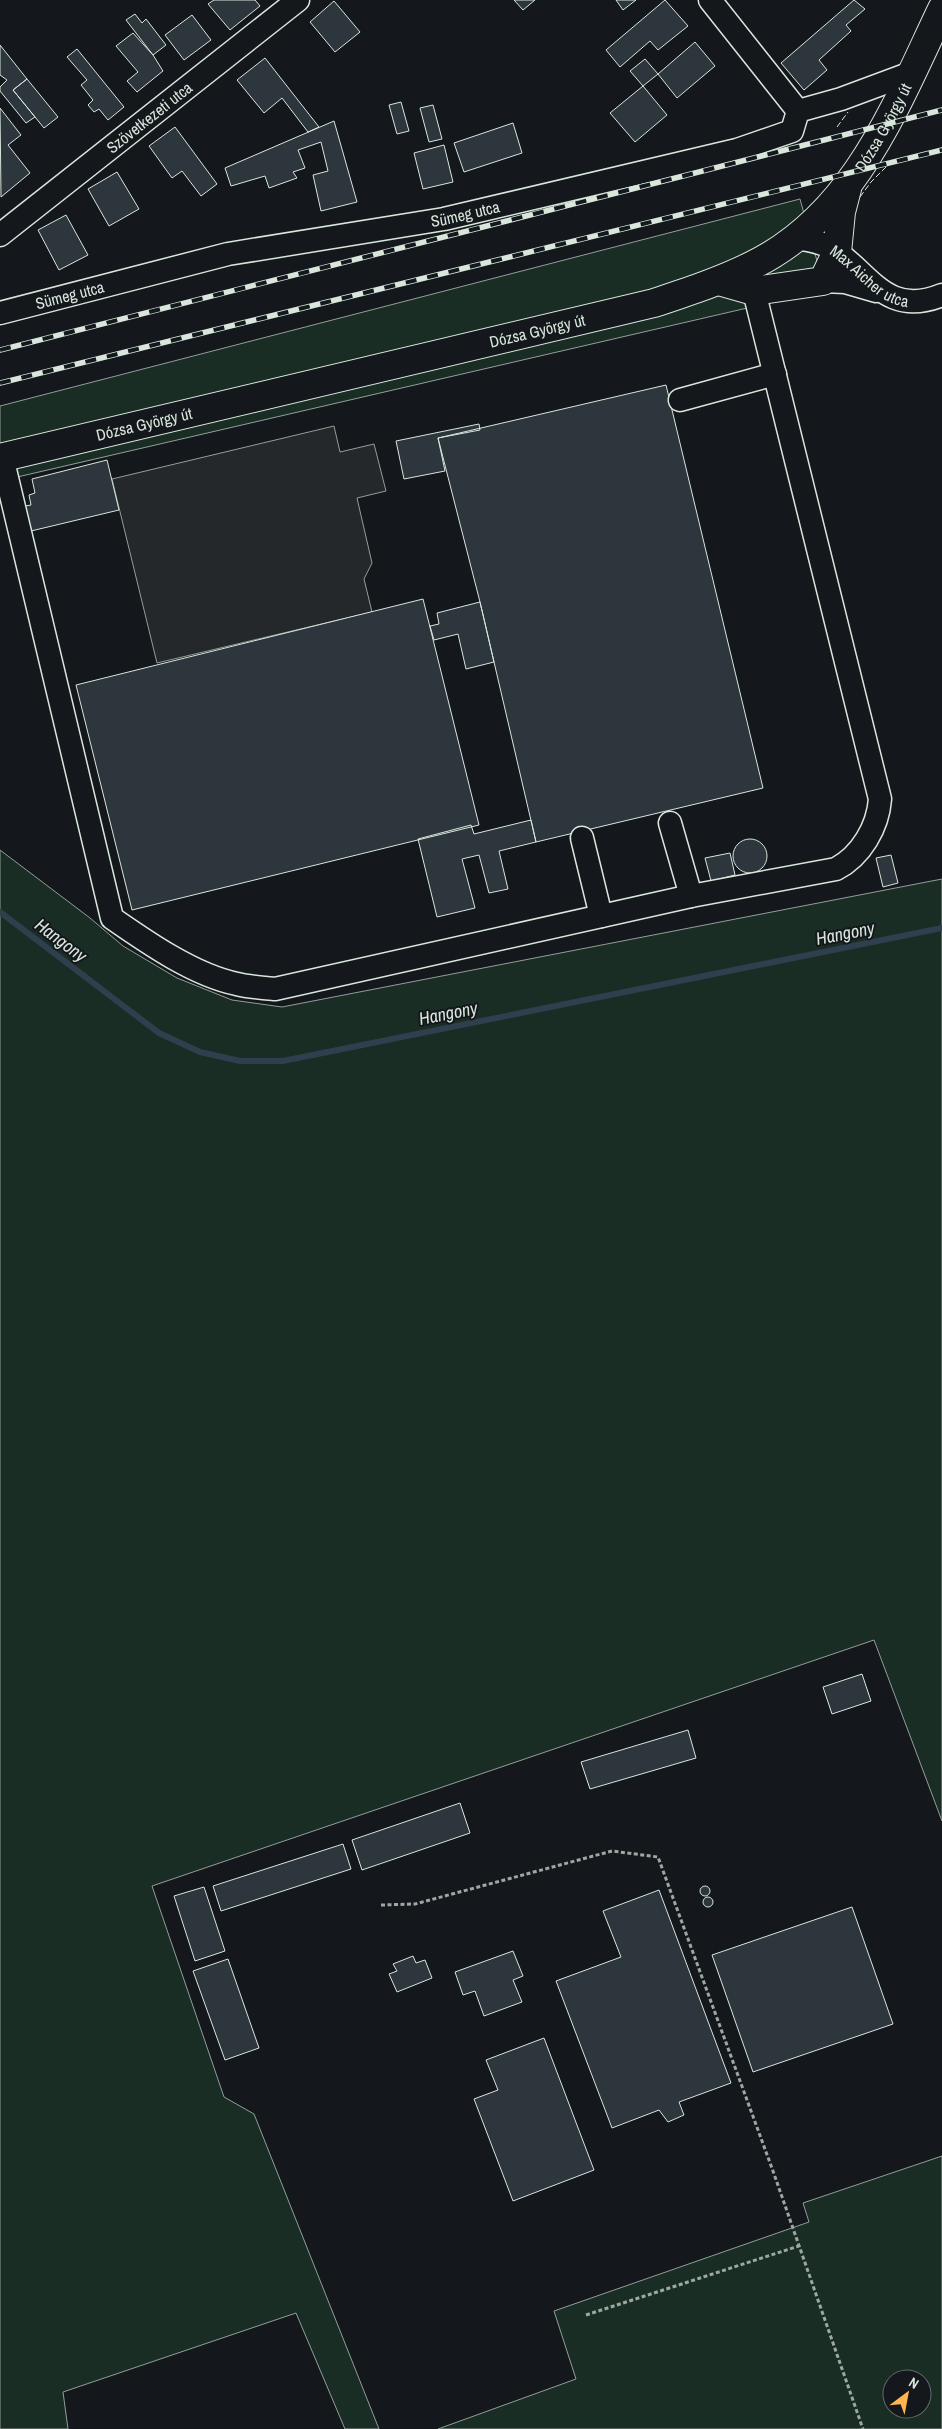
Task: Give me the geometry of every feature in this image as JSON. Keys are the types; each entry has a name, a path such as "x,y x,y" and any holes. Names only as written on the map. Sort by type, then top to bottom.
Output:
{"main road":[{"name":"Dózsa György út","path":"1,457 654,303 719,281 755,264 795,238 820,217 848,185 875,146 942,9"},
{"name":"Max Aicher utca","path":"836,252 841,212 848,185"},
{"path":"719,281 754,291 823,281 836,252"}],"street":[{"name":"Szövetkezeti utca","path":"0,236 298,0"},
{"path":"710,0 798,112 841,99 911,73"},
{"name":"Sümeg utca","path":"0,313 228,254 444,219 737,150 792,131 798,112"},
{"path":"795,238 818,242 836,252"},
{"name":"Max Aicher utca","path":"836,252 866,280 885,294 906,300 923,300 942,295"},
{"path":"823,281 845,282 885,294"},
{"path":"1,457 112,918 149,944 189,966 236,984 275,989 691,896 836,869 851,860 864,844 875,823 880,799 754,291"},
{"path":"680,400 775,374"},
{"path":"670,823 691,896"},
{"path":"582,838 601,916"}],"path":[{"path":"381,1905 415,1904 612,1851 658,1857 863,2429"},
{"path":"586,2315 799,2246"}],"green space":[{"path":"800,199 825,290 0,481 0,406"},
{"path":"0,850 90,918 123,946 177,978 232,1000 282,1007 942,879 942,1821 874,1640 152,1886 224,2097 254,2114 379,2429 345,2429 296,2313 63,2392 68,2429 0,2429"},
{"path":"942,2156 942,2429 438,2429 576,2379 554,2311 809,2222 803,2203"}],"shaded area":[{"path":"334,426 340,452 374,444 386,491 357,498 372,563 364,579 372,612 157,663 112,479"}],"building":[{"path":"214,0 255,0 260,6 230,30 208,4"},
{"path":"514,0 535,0 523,10"},
{"path":"616,0 636,0 623,10"},
{"path":"665,0 688,26 658,50 650,41 620,67 606,50"},
{"path":"854,0 865,9 846,25 851,31 819,60 827,70 804,90 781,63"},
{"path":"334,1 360,32 335,52 310,22"},
{"path":"135,14 142,23 146,19 166,45 153,55 126,20"},
{"path":"192,15 211,40 184,60 165,35"},
{"path":"133,33 153,55 163,71 137,92 127,81 138,72 116,46"},
{"path":"695,42 715,66 677,98 658,74"},
{"path":"0,45 27,79 13,90 35,117 26,123 0,91 0,87 7,80 0,75"},
{"path":"77,49 124,107 108,120 99,109 94,112 88,105 93,100 81,85 87,80 67,57"},
{"path":"265,58 319,127 308,132 282,98 264,113 237,80"},
{"path":"645,59 658,74 643,86 630,71"},
{"path":"27,79 58,117 44,128 13,90"},
{"path":"643,86 667,115 635,142 610,113"},
{"path":"401,102 409,131 397,134 389,105"},
{"path":"433,105 442,139 429,142 420,108"},
{"path":"0,108 21,135 8,145 30,173 1,197"},
{"path":"334,121 357,202 321,211 313,175 328,171 321,142 298,150 305,168 293,172 297,178 269,188 265,176 231,186 225,168"},
{"path":"513,123 522,153 464,172 454,143"},
{"path":"175,127 217,184 201,196 182,171 172,178 149,146"},
{"path":"444,145 453,182 423,189 414,153"},
{"path":"117,172 139,209 109,226 88,189"},
{"path":"66,215 88,255 59,270 38,230"},
{"path":"666,385 763,788 536,842 480,602 438,438"},
{"path":"479,424 480,430 438,438 445,471 404,479 396,441"},
{"path":"107,460 119,510 31,531 25,506 31,505 29,495 35,493 32,479"},
{"path":"423,599 479,825 132,910 76,685"},
{"path":"480,602 494,662 466,669 458,634 434,640 430,626 439,624 437,613"},
{"path":"531,820 536,842 499,851 508,889 489,893 479,855 462,859 475,908 437,917 418,839 471,825 474,834"},
{"path":"750,839 762,844 767,856 762,868 750,873 738,868 733,856 738,844"},
{"path":"730,853 735,875 711,881 705,858"},
{"path":"891,855 898,883 883,887 876,858"},
{"path":"862,1674 871,1701 832,1714 823,1687"},
{"path":"688,1730 696,1758 590,1789 581,1762"},
{"path":"460,1803 470,1833 362,1870 352,1840"},
{"path":"343,1844 351,1869 221,1911 213,1886"},
{"path":"703,1886 707,1886 710,1891 709,1895 703,1896 700,1893 700,1889"},
{"path":"204,1887 225,1951 195,1961 174,1896"},
{"path":"659,1890 731,2083 679,2102 684,2115 668,2122 659,2110 612,2128 556,1981 621,1957 603,1911"},
{"path":"706,1897 710,1897 713,1902 712,1906 706,1907 703,1904 703,1900"},
{"path":"852,1907 893,2024 753,2072 712,1955"},
{"path":"513,1951 523,1976 513,1980 522,2002 484,2016 475,1991 463,1995 455,1972"},
{"path":"413,1956 416,1963 425,1960 432,1978 397,1992 389,1974 397,1971 393,1964"},
{"path":"228,1959 259,2048 225,2060 193,1971"},
{"path":"544,2038 594,2170 513,2201 474,2099 498,2090 486,2060"}],"waterway":[{"name":"Hangony","path":"0,912 159,1033 200,1052 240,1061 283,1061 942,928"}],"railway":[{"path":"0,350 942,110"},
{"path":"0,383 942,150"}],"fence":[{"path":"837,127 848,112"},
{"path":"860,197 871,182 886,167"}]}
